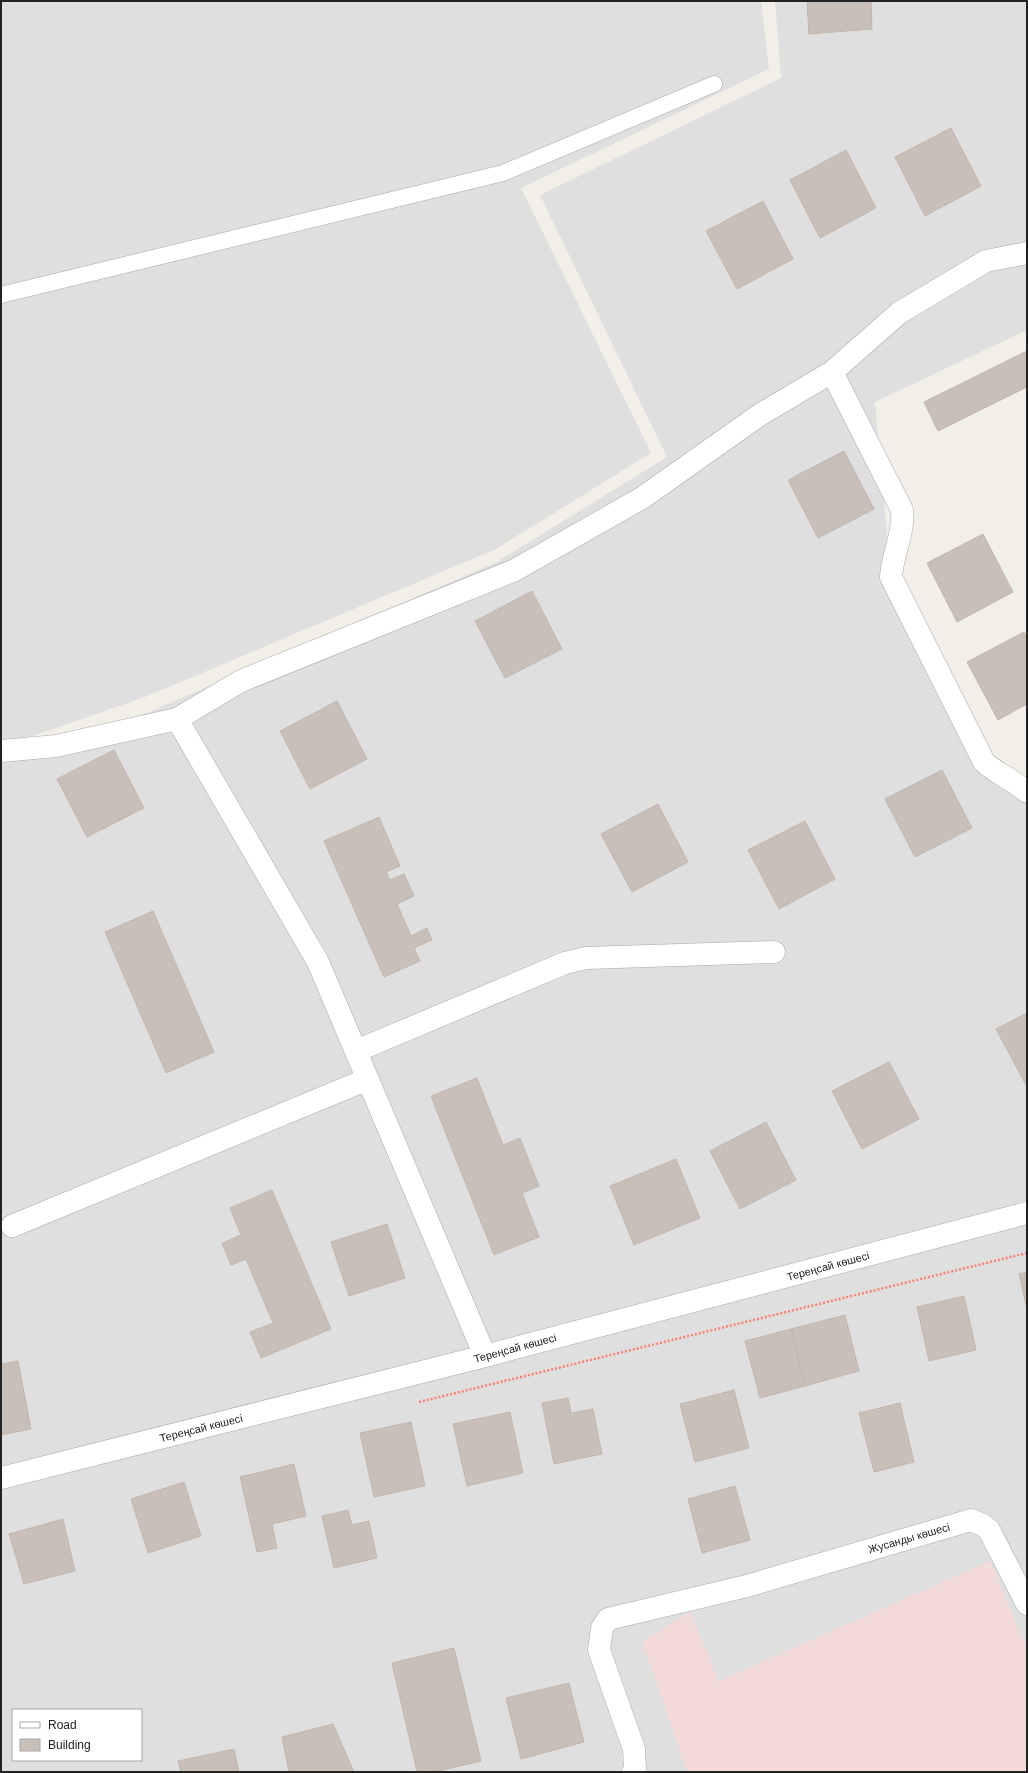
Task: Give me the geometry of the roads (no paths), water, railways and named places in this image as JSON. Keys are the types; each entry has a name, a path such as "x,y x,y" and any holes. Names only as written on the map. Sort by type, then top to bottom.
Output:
{"street":[{"path":"1,750 56,746 177,718 241,681 515,570 642,498 761,414 832,372 899,313 986,261 1027,253"},
{"path":"832,372 902,510 903,518 892,562 891,577 984,762 1017,782 1027,792"},
{"path":"177,718 318,962 485,1356"},
{"path":"356,1051 565,963 586,958 774,952"},
{"path":"12,1226 368,1079"},
{"name":"Тереңсай көшесі","path":"1,1478 485,1356 1027,1213"},
{"name":"Жусанды көшесі","path":"633,1772 635,1770 634,1749 599,1650 602,1628 608,1619 747,1586 971,1520 990,1530 1027,1604"}],"lane":[{"path":"1,295 503,173 714,84"}]}
